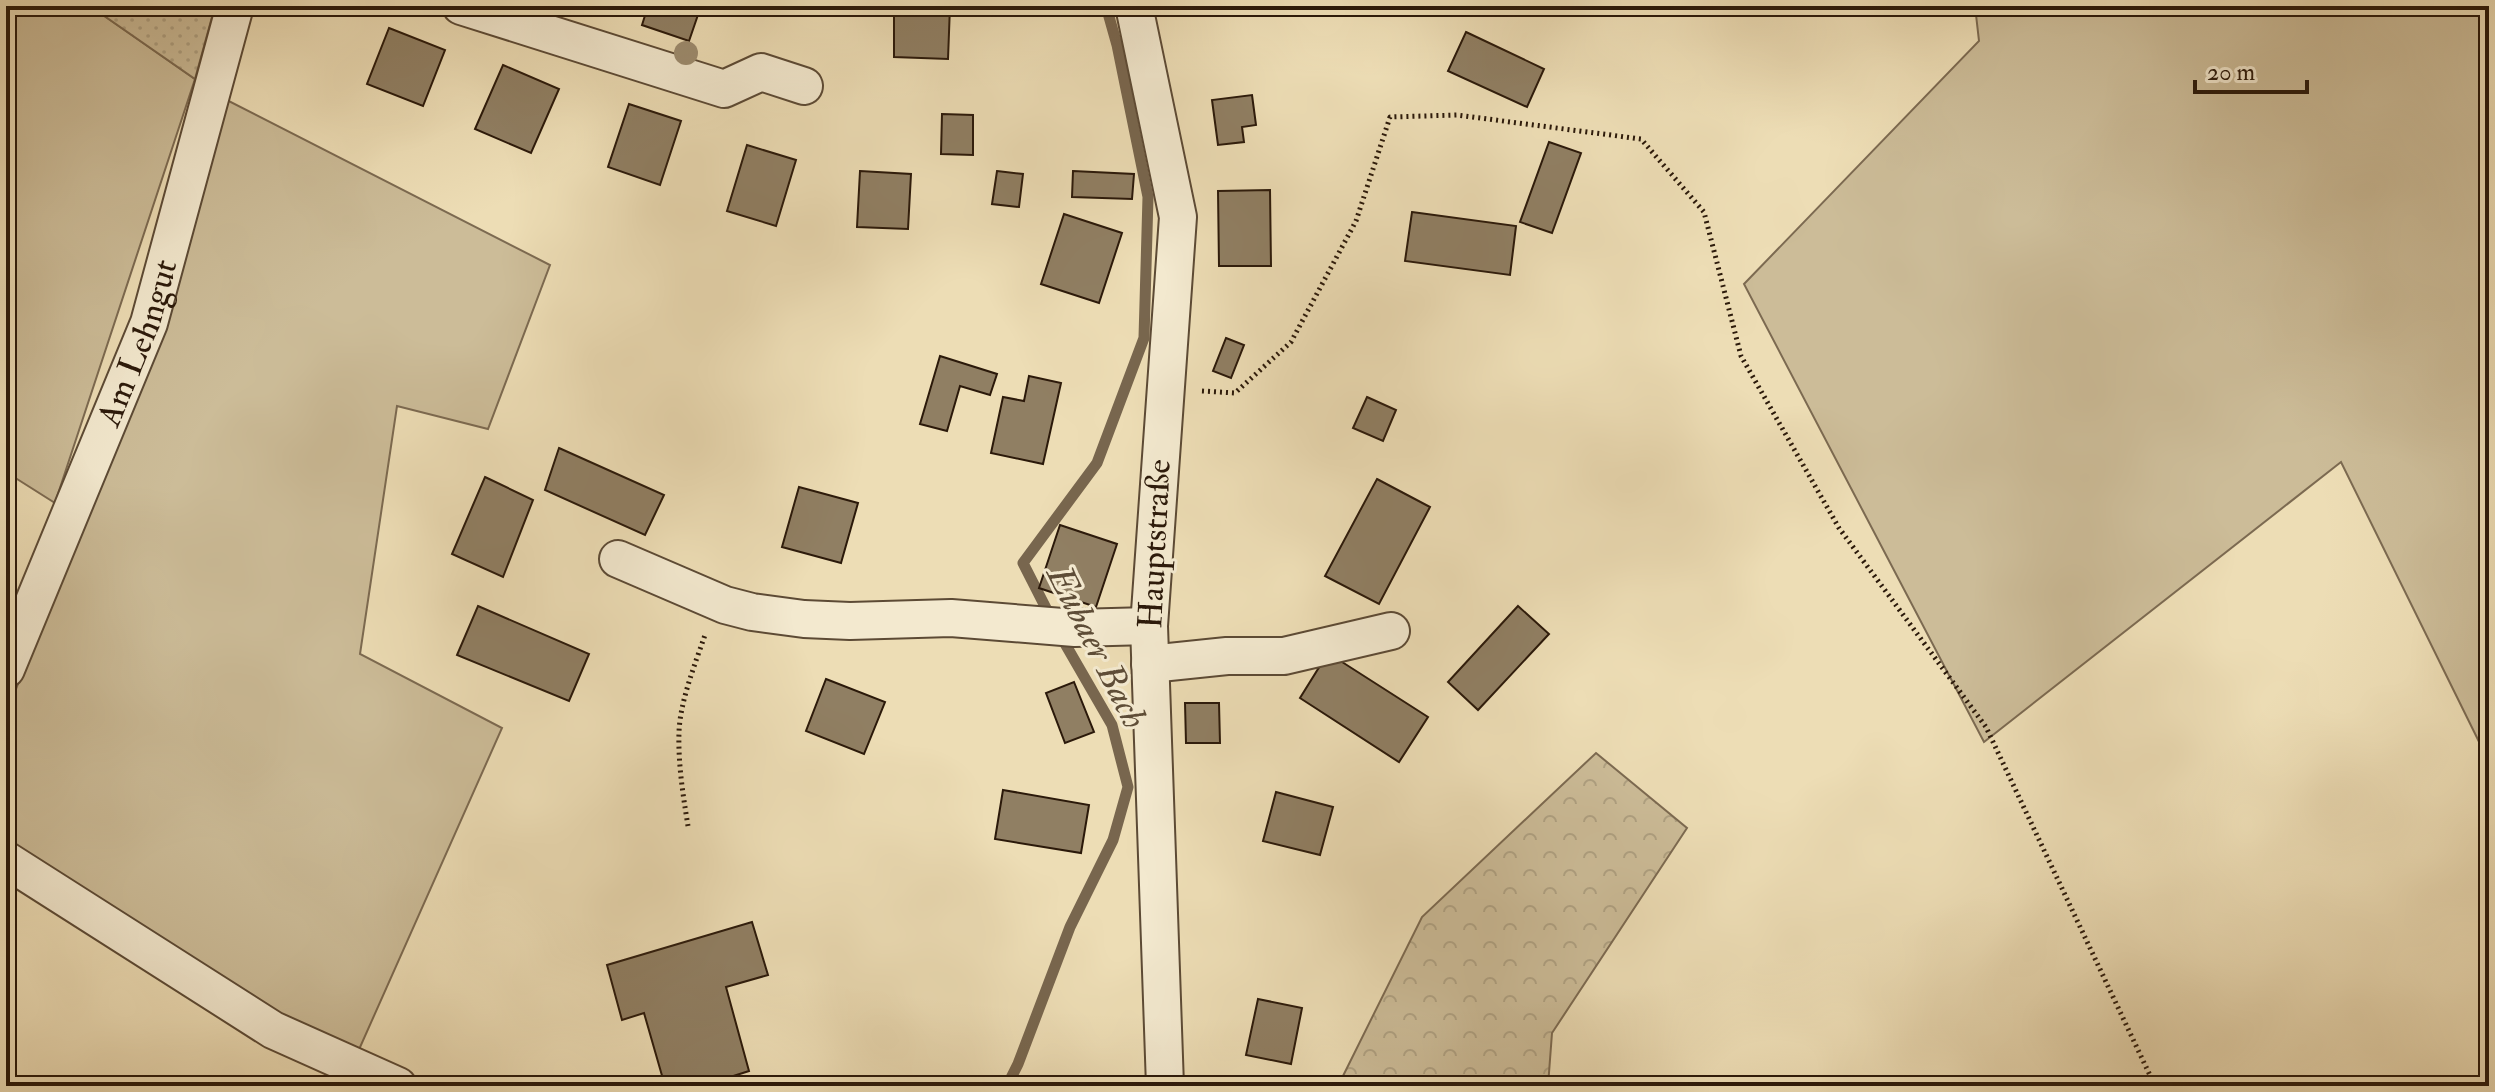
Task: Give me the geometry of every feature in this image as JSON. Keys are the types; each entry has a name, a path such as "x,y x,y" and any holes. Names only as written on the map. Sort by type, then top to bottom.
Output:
{"street":[{"name":"Am Lehngut","path":"6,669 149,323 235,6"},
{"path":"461,6 724,89 761,72 804,86"},
{"name":"Hauptstraße","path":"1134,6 1178,217 1149,626 1165,1086"},
{"path":"618,559 725,605 804,619 951,618 1075,628 1149,626"},
{"path":"1150,664 1227,656 1284,656 1391,631"},
{"path":"6,860 273,1030 398,1086"}],"path":[{"path":"1165,389 1235,393 1291,342 1356,221 1390,117 1457,115 1641,139 1704,212 1741,356 1839,528 1986,727 2155,1086"},
{"path":"688,826 681,777 679,729 692,672 706,633 725,605"}],"green space":[{"path":"6,6 90,6 195,79 55,503 6,472"},
{"path":"90,6 215,6 195,79"},
{"path":"1975,6 2489,6 2489,762 2341,462 1984,742 1744,284 1979,41"},
{"path":"211,92 550,265 488,429 397,406 360,654 502,728 349,1072 6,878 6,715 162,311"},
{"path":"1596,753 1687,828 1552,1033 1548,1086 1338,1086 1422,917"}],"building":[{"path":"648,6 701,6 689,41 642,25"},
{"path":"894,6 950,6 948,59 894,57"},
{"path":"389,28 445,50 423,106 367,84"},
{"path":"1466,32 1544,69 1527,107 1448,71"},
{"path":"503,65 559,89 531,153 475,129"},
{"path":"1252,95 1256,125 1242,127 1244,142 1218,145 1212,100"},
{"path":"629,104 681,121 660,185 608,167"},
{"path":"942,114 973,115 973,155 941,154"},
{"path":"1549,142 1581,153 1552,233 1520,222"},
{"path":"747,145 796,160 776,226 727,211"},
{"path":"860,171 911,174 908,229 857,227"},
{"path":"997,171 1023,174 1019,207 992,204"},
{"path":"1073,171 1134,174 1132,199 1072,197"},
{"path":"1270,190 1271,266 1219,266 1218,191"},
{"path":"1412,212 1516,226 1510,275 1405,261"},
{"path":"1064,214 1122,233 1099,303 1041,284"},
{"path":"1226,338 1244,345 1231,378 1213,371"},
{"path":"940,356 997,374 990,395 960,386 947,431 920,424"},
{"path":"1029,376 1061,383 1043,464 991,453 1003,397 1024,401"},
{"path":"1367,397 1396,410 1383,441 1353,428"},
{"path":"559,448 664,495 645,535 545,490"},
{"path":"485,477 533,500 503,577 452,554"},
{"path":"1377,479 1430,507 1379,604 1325,576"},
{"path":"799,487 858,503 841,563 782,547"},
{"path":"1060,525 1117,544 1096,607 1039,588"},
{"path":"478,606 589,654 569,701 457,655"},
{"path":"1518,606 1549,634 1478,710 1448,682"},
{"path":"1328,653 1428,717 1399,762 1300,698"},
{"path":"826,679 885,702 864,754 806,731"},
{"path":"1074,682 1094,732 1065,743 1046,693"},
{"path":"1185,703 1219,703 1220,743 1186,743"},
{"path":"1003,790 1089,805 1081,853 995,839"},
{"path":"1276,792 1333,807 1320,855 1263,841"},
{"path":"752,922 768,975 726,987 749,1071 702,1086 665,1086 644,1013 622,1020 607,965"},
{"path":"1258,999 1302,1008 1291,1064 1246,1055"}],"waterway":[{"name":"Eubaer Bach","path":"1052,620 1023,563 1097,463 1144,338 1148,197 1106,6"},
{"name":"Eubaer Bach","path":"1007,1086 1070,927 1113,840 1128,787 1112,725 1060,635"}]}
